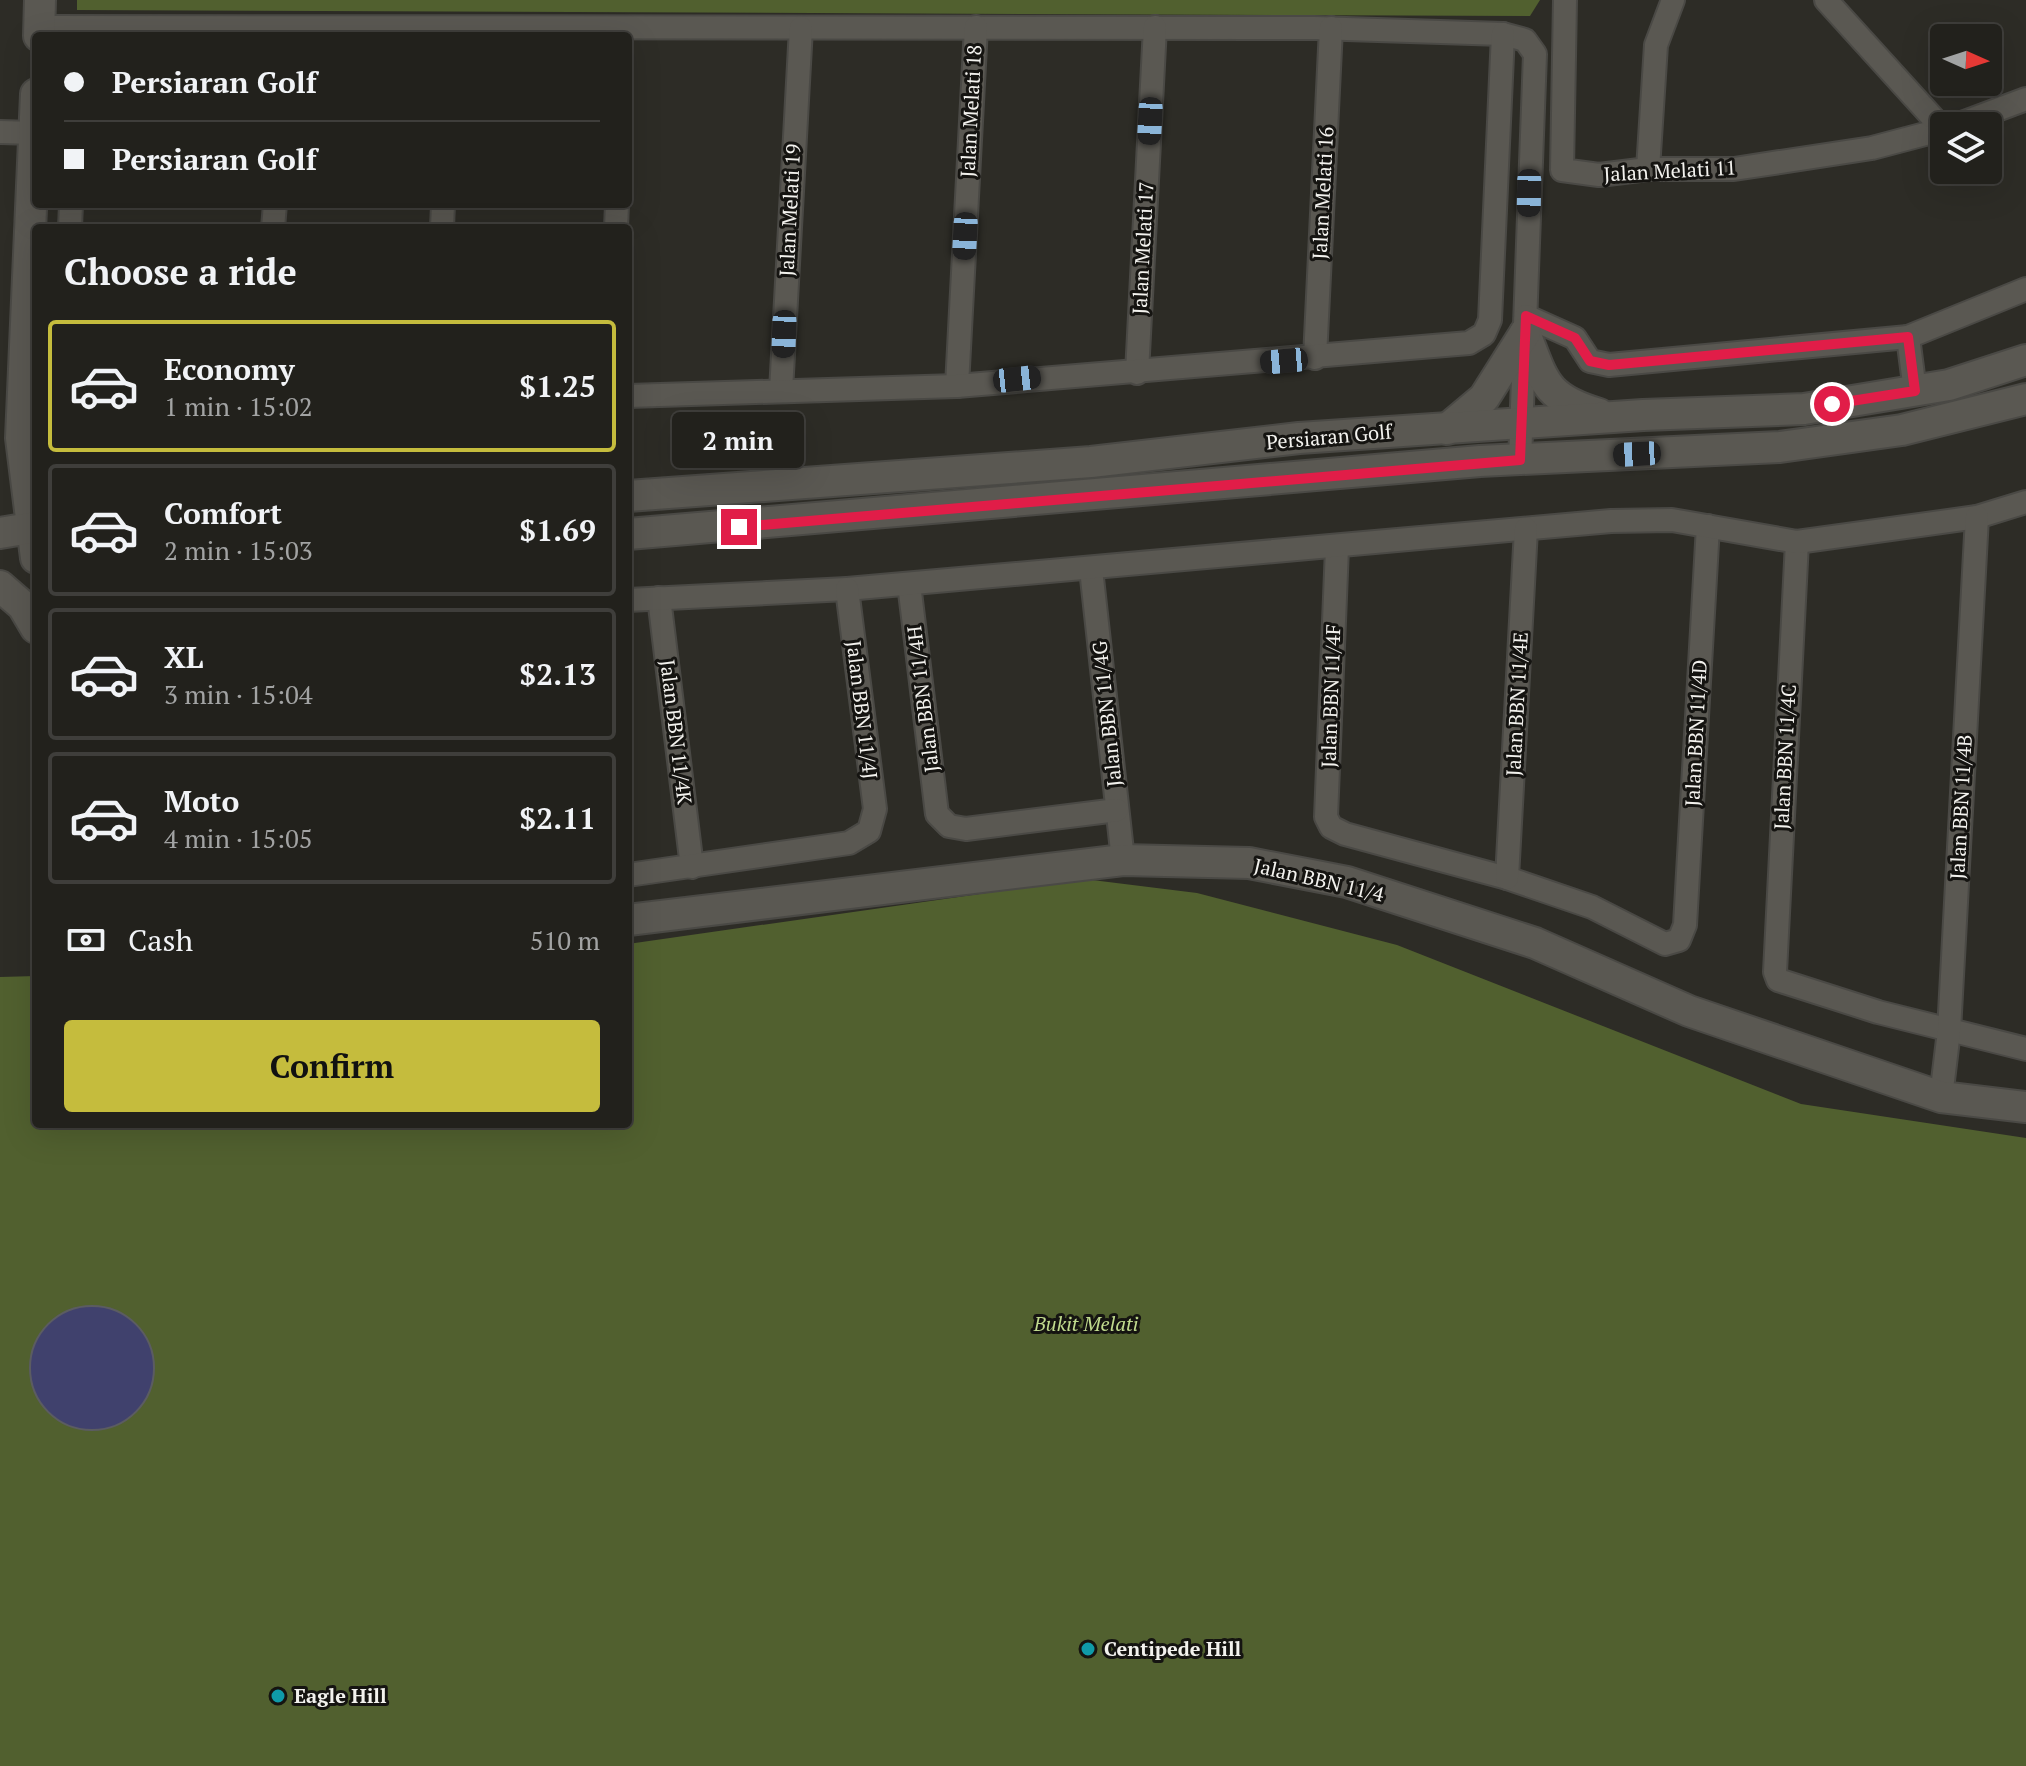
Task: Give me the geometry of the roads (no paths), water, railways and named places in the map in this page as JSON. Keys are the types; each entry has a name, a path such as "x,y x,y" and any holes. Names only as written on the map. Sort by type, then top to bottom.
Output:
{"street":[{"name":"Jalan Melati 11","path":"1565,0 1562,170 1599,175 1648,169 1734,169 1872,148 1930,133"},
{"path":"1648,169 1656,45 1673,0"},
{"path":"1826,0 1930,114"},
{"path":"39,21 80,31 1331,28 1503,34 1525,40 1535,54 1520,460"},
{"name":"Jalan Melati 18","path":"957,386 976,27"},
{"name":"Jalan Melati 17","path":"1137,373 1155,27"},
{"name":"Jalan Melati 19","path":"781,391 801,28"},
{"name":"Jalan Melati 16","path":"1315,358 1331,28"},
{"path":"632,396 957,386 1047,376 1137,373 1469,343 1484,334 1490,320 1503,34"},
{"path":"1991,112 2026,99"},
{"path":"1,133 32,133"},
{"path":"32,182 24,380 32,489"},
{"path":"1496,191 1529,193"},
{"path":"1525,324 1575,338 1590,361 1609,365 1908,337 2026,289"},
{"path":"1525,324 1548,386 1566,404 1612,417"},
{"path":"1447,429 1484,398 1525,324"},
{"path":"1908,337 1915,391"},
{"name":"Persiaran Golf","path":"632,496 920,476 1299,438 1612,417 1804,409 1949,385 2026,360"},
{"path":"0,446 7,435 24,380"},
{"name":"Persiaran Golf","path":"632,534 1520,460 1780,447 1902,430 2026,399"},
{"path":"632,600 847,589 1337,548 1611,521 1672,520 1797,542 1977,517 2026,502"},
{"name":"Jalan BBN 11/4B","path":"1941,1097 1949,1031 1977,517"},
{"name":"Jalan BBN 11/4D","path":"1507,878 1592,907 1665,944 1679,940 1685,925 1708,526"},
{"path":"0,533 32,527"},
{"name":"Jalan BBN 11/4E","path":"1507,878 1526,529"},
{"name":"Jalan BBN 11/4C","path":"1797,542 1775,972 1784,984 1949,1031"},
{"name":"Jalan BBN 11/4F","path":"1337,548 1326,817 1331,827 1345,834 1507,878"},
{"path":"0,570 32,562"},
{"name":"Jalan BBN 11/4G","path":"1091,569 1123,860"},
{"name":"Jalan BBN 11/4H","path":"909,584 937,814 949,826 966,829 1117,810"},
{"path":"0,586 23,606 32,621"},
{"name":"Jalan BBN 11/4J","path":"692,867 849,843 869,831 875,809 847,589"},
{"name":"Jalan BBN 11/4K","path":"659,598 692,867"},
{"name":"Jalan BBN 11/4","path":"632,920 1123,860 1249,863 1347,882 1535,943 1689,1011 1941,1097 2026,1107"},
{"path":"632,874 692,867"},
{"path":"1949,1031 2026,1049"}],"place":[{"name":"Centipede Hill","path":"1088,1649"},
{"name":"Eagle Hill","path":"278,1696"}],"park label":[{"name":"Bukit Melati","path":"1086,1324"}]}
